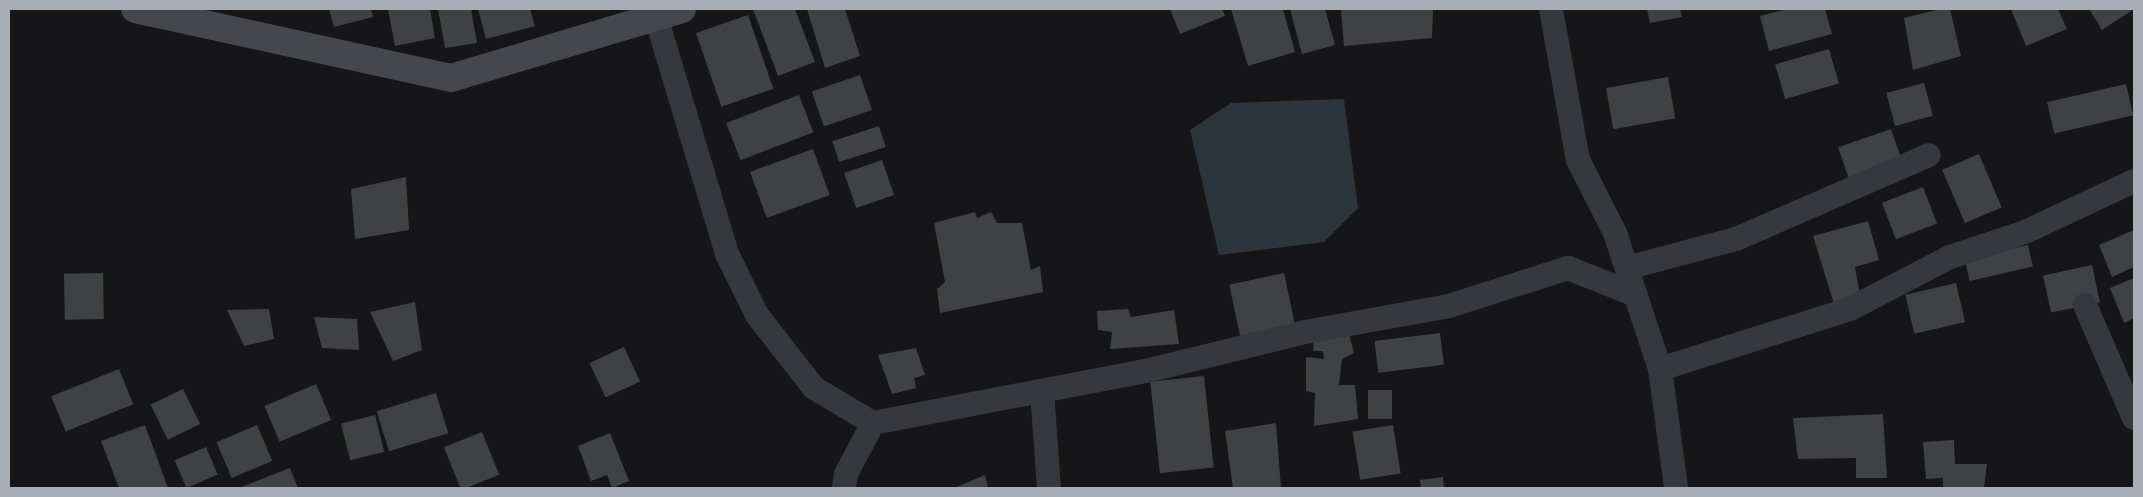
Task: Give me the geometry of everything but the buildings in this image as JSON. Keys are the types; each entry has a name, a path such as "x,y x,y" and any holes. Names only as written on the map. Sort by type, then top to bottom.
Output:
{"main road":[{"path":"135,9 451,78 682,9"}],"street":[{"path":"1551,9 1578,160 1627,268 1660,369 1676,488"},
{"path":"656,17 727,254 757,315 814,388 872,423 1042,391 1449,306 1568,268 1636,295"},
{"path":"1627,268 1736,239 1929,155"},
{"path":"1660,369 1850,309 1950,256 2024,232 2134,181"},
{"path":"2085,305 2134,418"},
{"path":"1042,391 1049,488"},
{"path":"844,488 846,474 872,423"}],"shaded area":[{"path":"1344,99 1358,208 1324,242 1219,255 1190,130 1231,103"}]}
